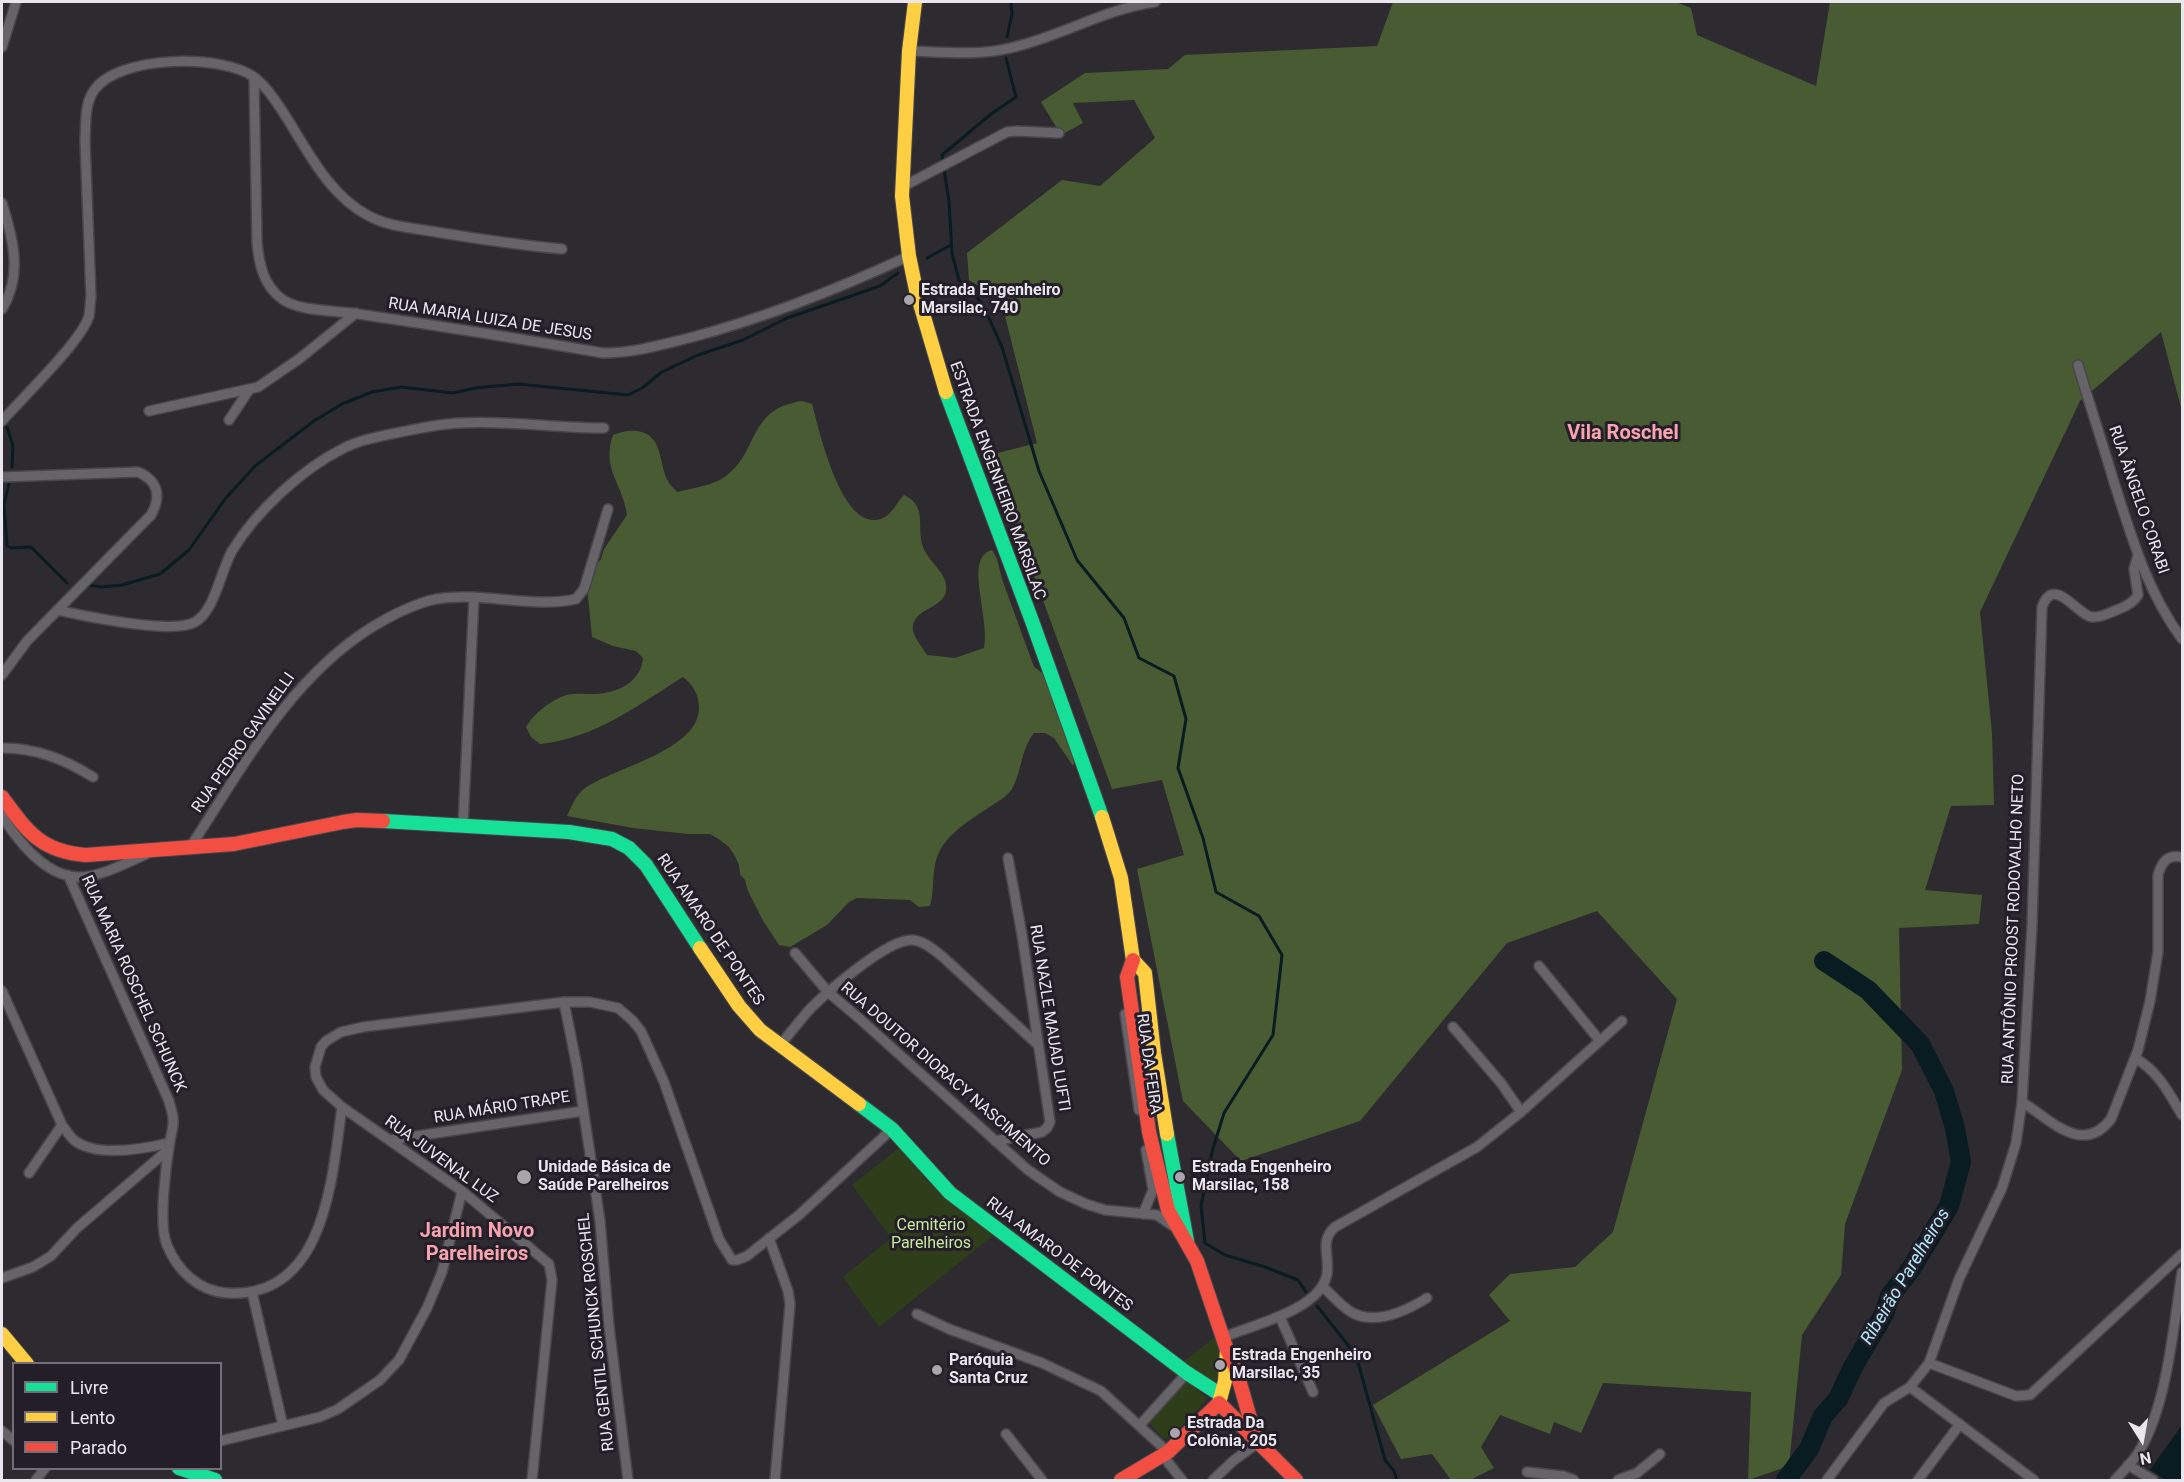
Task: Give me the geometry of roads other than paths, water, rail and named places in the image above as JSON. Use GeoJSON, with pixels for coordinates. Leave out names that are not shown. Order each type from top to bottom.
{"type":"FeatureCollection","features":[{"type":"Feature","properties":{"kind":"main road","name":"ESTRADA ENGENHEIRO MARSILAC"},"geometry":{"type":"LineString","coordinates":[[915,2],[909,51],[902,187],[909,256],[916,290],[941,379],[1032,621],[1107,830],[1121,878],[1132,954],[1127,977],[1163,1212],[1187,1241],[1197,1261],[1235,1366],[1255,1436]]}},
{"type":"Feature","properties":{"kind":"main road","name":"RUA AMARO DE PONTES"},"geometry":{"type":"LineString","coordinates":[[2,797],[29,832],[44,845],[59,852],[75,854],[102,855],[249,842],[332,822],[357,820],[599,835],[620,841],[633,850],[663,888],[739,1006],[760,1030],[892,1129],[950,1193],[1220,1399],[1296,1480]]}},
{"type":"Feature","properties":{"kind":"main road","name":"ESTRADA ENGENHEIRO MARSILAC"},"geometry":{"type":"LineString","coordinates":[[1132,954],[1144,974],[1160,1100],[1180,1193],[1187,1241]]}},
{"type":"Feature","properties":{"kind":"main road"},"geometry":{"type":"LineString","coordinates":[[1157,1183],[1169,1181],[1180,1193],[1177,1206],[1163,1212]]}},
{"type":"Feature","properties":{"kind":"main road"},"geometry":{"type":"LineString","coordinates":[[2,1335],[25,1362]]}},
{"type":"Feature","properties":{"kind":"main road","name":"ESTRADA ENGENHEIRO MARSILAC"},"geometry":{"type":"LineString","coordinates":[[1220,1399],[1225,1381],[1226,1343]]}},
{"type":"Feature","properties":{"kind":"main road"},"geometry":{"type":"LineString","coordinates":[[1121,1480],[1165,1454],[1220,1399]]}},
{"type":"Feature","properties":{"kind":"main road"},"geometry":{"type":"LineString","coordinates":[[185,1470],[214,1480]]}},
{"type":"Feature","properties":{"kind":"street"},"geometry":{"type":"LineString","coordinates":[[2,47],[16,2]]}},
{"type":"Feature","properties":{"kind":"street"},"geometry":{"type":"LineString","coordinates":[[909,51],[965,52],[1011,48],[1124,8],[1155,2]]}},
{"type":"Feature","properties":{"kind":"street"},"geometry":{"type":"LineString","coordinates":[[2,421],[65,351],[80,332],[88,316],[91,297],[85,141],[89,99],[96,87],[113,74],[132,66],[174,61],[216,64],[238,69],[254,77],[277,102],[332,186],[348,203],[371,217],[411,228],[505,243],[562,249]]}},
{"type":"Feature","properties":{"kind":"street","name":"RUA MARIA LUIZA DE JESUS"},"geometry":{"type":"LineString","coordinates":[[254,77],[257,242],[260,265],[268,283],[283,299],[301,306],[603,353],[623,352],[650,348],[730,326],[836,289],[909,256]]}},
{"type":"Feature","properties":{"kind":"street"},"geometry":{"type":"LineString","coordinates":[[902,187],[1007,132],[1017,130],[1059,133]]}},
{"type":"Feature","properties":{"kind":"street"},"geometry":{"type":"LineString","coordinates":[[2,202],[16,261],[14,282],[2,309]]}},
{"type":"Feature","properties":{"kind":"street"},"geometry":{"type":"LineString","coordinates":[[149,411],[249,390],[270,380],[356,314]]}},
{"type":"Feature","properties":{"kind":"street","name":"RUA ÂNGELO CORABI"},"geometry":{"type":"LineString","coordinates":[[2078,365],[2138,555],[2152,591],[2182,639]]}},
{"type":"Feature","properties":{"kind":"street"},"geometry":{"type":"LineString","coordinates":[[229,420],[249,390]]}},
{"type":"Feature","properties":{"kind":"street"},"geometry":{"type":"LineString","coordinates":[[57,610],[109,620],[169,627],[196,622],[215,595],[226,562],[239,540],[255,520],[305,472],[334,453],[364,440],[461,423],[604,428]]}},
{"type":"Feature","properties":{"kind":"street"},"geometry":{"type":"LineString","coordinates":[[2,477],[138,472],[147,476],[157,493],[157,505],[151,515],[57,610],[13,658],[2,675]]}},
{"type":"Feature","properties":{"kind":"street","name":"RUA PEDRO GAVINELLI"},"geometry":{"type":"LineString","coordinates":[[189,849],[274,722],[310,676],[331,656],[380,622],[420,603],[438,599],[474,597],[550,602],[576,598],[584,589],[608,509]]}},
{"type":"Feature","properties":{"kind":"street","name":"RUA ANTÔNIO PROOST RODOVALHO NETO"},"geometry":{"type":"LineString","coordinates":[[1910,1388],[1929,1363],[1959,1279],[2002,1188],[2016,1143],[2022,1102],[2032,925],[2037,703],[2042,607],[2050,595],[2056,595],[2064,597],[2084,615],[2092,617],[2122,608],[2133,602],[2138,595],[2134,569],[2138,555]]}},
{"type":"Feature","properties":{"kind":"street"},"geometry":{"type":"LineString","coordinates":[[464,825],[474,597]]}},
{"type":"Feature","properties":{"kind":"street"},"geometry":{"type":"LineString","coordinates":[[2,748],[25,749],[53,756],[93,777]]}},
{"type":"Feature","properties":{"kind":"street"},"geometry":{"type":"LineString","coordinates":[[2,816],[13,834],[34,856],[51,868],[69,875],[79,877],[91,875],[156,851]]}},
{"type":"Feature","properties":{"kind":"street"},"geometry":{"type":"LineString","coordinates":[[2022,1102],[2065,1132],[2079,1135],[2090,1134],[2111,1119],[2142,1039],[2155,978],[2158,952],[2158,875],[2161,864],[2166,860],[2173,856],[2182,857]]}},
{"type":"Feature","properties":{"kind":"street","name":"RUA NAZLE MAUAD LUFTI"},"geometry":{"type":"LineString","coordinates":[[995,1141],[1032,1136],[1047,1128],[1050,1122],[1008,858]]}},
{"type":"Feature","properties":{"kind":"street","name":"RUA MARIA ROSCHEL SCHUNCK"},"geometry":{"type":"LineString","coordinates":[[69,875],[169,1101],[173,1119],[163,1219],[165,1242],[183,1272],[199,1285],[219,1293],[252,1292],[278,1281],[298,1264],[310,1249],[319,1229],[332,1183],[342,1107]]}},
{"type":"Feature","properties":{"kind":"street"},"geometry":{"type":"LineString","coordinates":[[781,1044],[799,1021],[828,992],[885,949],[910,940],[919,941],[943,957],[1038,1044]]}},
{"type":"Feature","properties":{"kind":"street","name":"RUA DOUTOR DIORACY NASCIMENTO"},"geometry":{"type":"LineString","coordinates":[[795,953],[828,992],[1028,1170],[1060,1192],[1105,1210],[1143,1214],[1163,1212]]}},
{"type":"Feature","properties":{"kind":"street"},"geometry":{"type":"LineString","coordinates":[[1539,966],[1600,1041]]}},
{"type":"Feature","properties":{"kind":"street"},"geometry":{"type":"LineString","coordinates":[[2,991],[62,1125],[73,1139],[94,1149],[169,1146]]}},
{"type":"Feature","properties":{"kind":"street"},"geometry":{"type":"LineString","coordinates":[[564,1002],[590,1002],[618,1008],[632,1020],[640,1031],[668,1090],[719,1239],[732,1260],[747,1256],[799,1215],[892,1129]]}},
{"type":"Feature","properties":{"kind":"street","name":"RUA JUVENAL LUZ"},"geometry":{"type":"LineString","coordinates":[[532,1480],[552,1271],[549,1264],[462,1191],[342,1107],[323,1090],[316,1077],[316,1060],[326,1041],[341,1032],[400,1021],[564,1002]]}},
{"type":"Feature","properties":{"kind":"street","name":"RUA GENTIL SCHUNCK ROSCHEL"},"geometry":{"type":"LineString","coordinates":[[564,1002],[600,1221],[609,1326],[628,1480]]}},
{"type":"Feature","properties":{"kind":"street"},"geometry":{"type":"LineString","coordinates":[[1226,1343],[1280,1317],[1310,1299],[1322,1286],[1328,1274],[1325,1242],[1335,1227],[1347,1218],[1461,1157],[1521,1112],[1622,1021]]}},
{"type":"Feature","properties":{"kind":"street"},"geometry":{"type":"LineString","coordinates":[[1453,1027],[1501,1083],[1521,1112]]}},
{"type":"Feature","properties":{"kind":"street"},"geometry":{"type":"LineString","coordinates":[[2135,1058],[2146,1064],[2161,1080],[2182,1115]]}},
{"type":"Feature","properties":{"kind":"street","name":"RUA MÁRIO TRAPE"},"geometry":{"type":"LineString","coordinates":[[390,1140],[583,1111]]}},
{"type":"Feature","properties":{"kind":"street"},"geometry":{"type":"LineString","coordinates":[[29,1173],[62,1125]]}},
{"type":"Feature","properties":{"kind":"street"},"geometry":{"type":"LineString","coordinates":[[2,1278],[33,1267],[51,1256],[77,1228],[169,1146]]}},
{"type":"Feature","properties":{"kind":"street"},"geometry":{"type":"LineString","coordinates":[[1143,1214],[1157,1183]]}},
{"type":"Feature","properties":{"kind":"street"},"geometry":{"type":"LineString","coordinates":[[222,1441],[320,1418],[338,1409],[380,1380],[399,1360],[427,1308],[442,1272],[462,1191]]}},
{"type":"Feature","properties":{"kind":"street"},"geometry":{"type":"LineString","coordinates":[[769,1238],[788,1291],[790,1304],[775,1480]]}},
{"type":"Feature","properties":{"kind":"street"},"geometry":{"type":"LineString","coordinates":[[1929,1363],[2016,1396],[2030,1395],[2182,1254]]}},
{"type":"Feature","properties":{"kind":"street"},"geometry":{"type":"LineString","coordinates":[[2115,1480],[2141,1449],[2152,1425],[2164,1380],[2182,1272]]}},
{"type":"Feature","properties":{"kind":"street"},"geometry":{"type":"LineString","coordinates":[[1322,1286],[1350,1311],[1367,1318],[1390,1315],[1427,1298]]}},
{"type":"Feature","properties":{"kind":"street"},"geometry":{"type":"LineString","coordinates":[[252,1292],[283,1426]]}},
{"type":"Feature","properties":{"kind":"street"},"geometry":{"type":"LineString","coordinates":[[917,1314],[949,1329],[1042,1363],[1101,1391],[1140,1425],[1165,1454],[1182,1480]]}},
{"type":"Feature","properties":{"kind":"street"},"geometry":{"type":"LineString","coordinates":[[1280,1317],[1313,1392]]}},
{"type":"Feature","properties":{"kind":"street"},"geometry":{"type":"LineString","coordinates":[[1140,1425],[1187,1373]]}},
{"type":"Feature","properties":{"kind":"street"},"geometry":{"type":"LineString","coordinates":[[1827,1480],[1884,1403],[1910,1388],[2034,1480]]}},
{"type":"Feature","properties":{"kind":"street"},"geometry":{"type":"LineString","coordinates":[[1918,1480],[1960,1424]]}},
{"type":"Feature","properties":{"kind":"street"},"geometry":{"type":"LineString","coordinates":[[1006,1434],[1042,1480]]}},
{"type":"Feature","properties":{"kind":"street"},"geometry":{"type":"LineString","coordinates":[[1213,1480],[1255,1436]]}},
{"type":"Feature","properties":{"kind":"street"},"geometry":{"type":"LineString","coordinates":[[1618,1480],[1637,1473],[1660,1455]]}},
{"type":"Feature","properties":{"kind":"street"},"geometry":{"type":"LineString","coordinates":[[2128,1465],[2153,1480]]}},
{"type":"Feature","properties":{"kind":"street"},"geometry":{"type":"LineString","coordinates":[[1527,1472],[1563,1476],[1574,1480]]}},
{"type":"Feature","properties":{"kind":"water"},"geometry":{"type":"Polygon","coordinates":[[[2182,1425],[2182,1480],[2166,1480],[2150,1470],[2182,1425]]]}},
{"type":"Feature","properties":{"kind":"waterway"},"geometry":{"type":"LineString","coordinates":[[1007,37],[1012,14],[1011,2]]}},
{"type":"Feature","properties":{"kind":"waterway"},"geometry":{"type":"LineString","coordinates":[[1006,58],[1016,97],[991,114],[942,155],[949,202],[952,253],[959,280],[982,303],[1002,347],[1039,471],[1077,560],[1124,618],[1139,658],[1174,676],[1186,719],[1178,768],[1203,838],[1216,892],[1259,916],[1282,955],[1273,1035],[1224,1113],[1212,1152],[1201,1206],[1205,1243],[1225,1255],[1298,1280],[1306,1292]]}},
{"type":"Feature","properties":{"kind":"waterway"},"geometry":{"type":"LineString","coordinates":[[927,258],[951,245]]}},
{"type":"Feature","properties":{"kind":"waterway"},"geometry":{"type":"LineString","coordinates":[[88,585],[102,587],[122,585],[160,574],[189,550],[225,499],[255,466],[314,421],[342,404],[372,392],[401,387],[453,393],[475,388],[518,384],[628,395],[642,388],[662,372],[698,355],[743,340],[787,318],[880,286],[898,273]]}},
{"type":"Feature","properties":{"kind":"waterway"},"geometry":{"type":"LineString","coordinates":[[7,427],[13,446],[12,467]]}},
{"type":"Feature","properties":{"kind":"waterway"},"geometry":{"type":"LineString","coordinates":[[9,484],[4,504],[7,546],[11,548],[31,547],[67,583]]}},
{"type":"Feature","properties":{"kind":"waterway","name":"Ribeirão Parelheiros"},"geometry":{"type":"LineString","coordinates":[[1786,1480],[1809,1449],[1823,1416],[1838,1399],[1853,1367],[1884,1314],[1890,1296],[1911,1269],[1949,1206],[1961,1162],[1955,1128],[1944,1091],[1920,1044],[1868,990],[1824,961]]}},
{"type":"Feature","properties":{"kind":"waterway"},"geometry":{"type":"LineString","coordinates":[[1317,1306],[1356,1355],[1385,1460],[1394,1471],[1397,1480]]}},
{"type":"Feature","properties":{"kind":"place","name":"Estrada Engenheiro Marsilac, 740"},"geometry":{"type":"Point","coordinates":[909,300]}},
{"type":"Feature","properties":{"kind":"place","name":"Unidade Básica de Saúde Parelheiros"},"geometry":{"type":"Point","coordinates":[524,1177]}},
{"type":"Feature","properties":{"kind":"place","name":"Estrada Engenheiro Marsilac, 158"},"geometry":{"type":"Point","coordinates":[1180,1177]}},
{"type":"Feature","properties":{"kind":"place","name":"Estrada Engenheiro Marsilac, 35"},"geometry":{"type":"Point","coordinates":[1220,1365]}},
{"type":"Feature","properties":{"kind":"place","name":"Paróquia Santa Cruz"},"geometry":{"type":"Point","coordinates":[937,1370]}},
{"type":"Feature","properties":{"kind":"place","name":"Estrada Da Colônia, 205"},"geometry":{"type":"Point","coordinates":[1175,1433]}},
{"type":"Feature","properties":{"kind":"district","name":"Vila Roschel"},"geometry":{"type":"Point","coordinates":[1623,434]}},
{"type":"Feature","properties":{"kind":"district","name":"Jardim Novo Parelheiros"},"geometry":{"type":"Point","coordinates":[477,1244]}},
{"type":"Feature","properties":{"kind":"park label","name":"Cemitério Parelheiros"},"geometry":{"type":"Point","coordinates":[931,1235]}}]}
